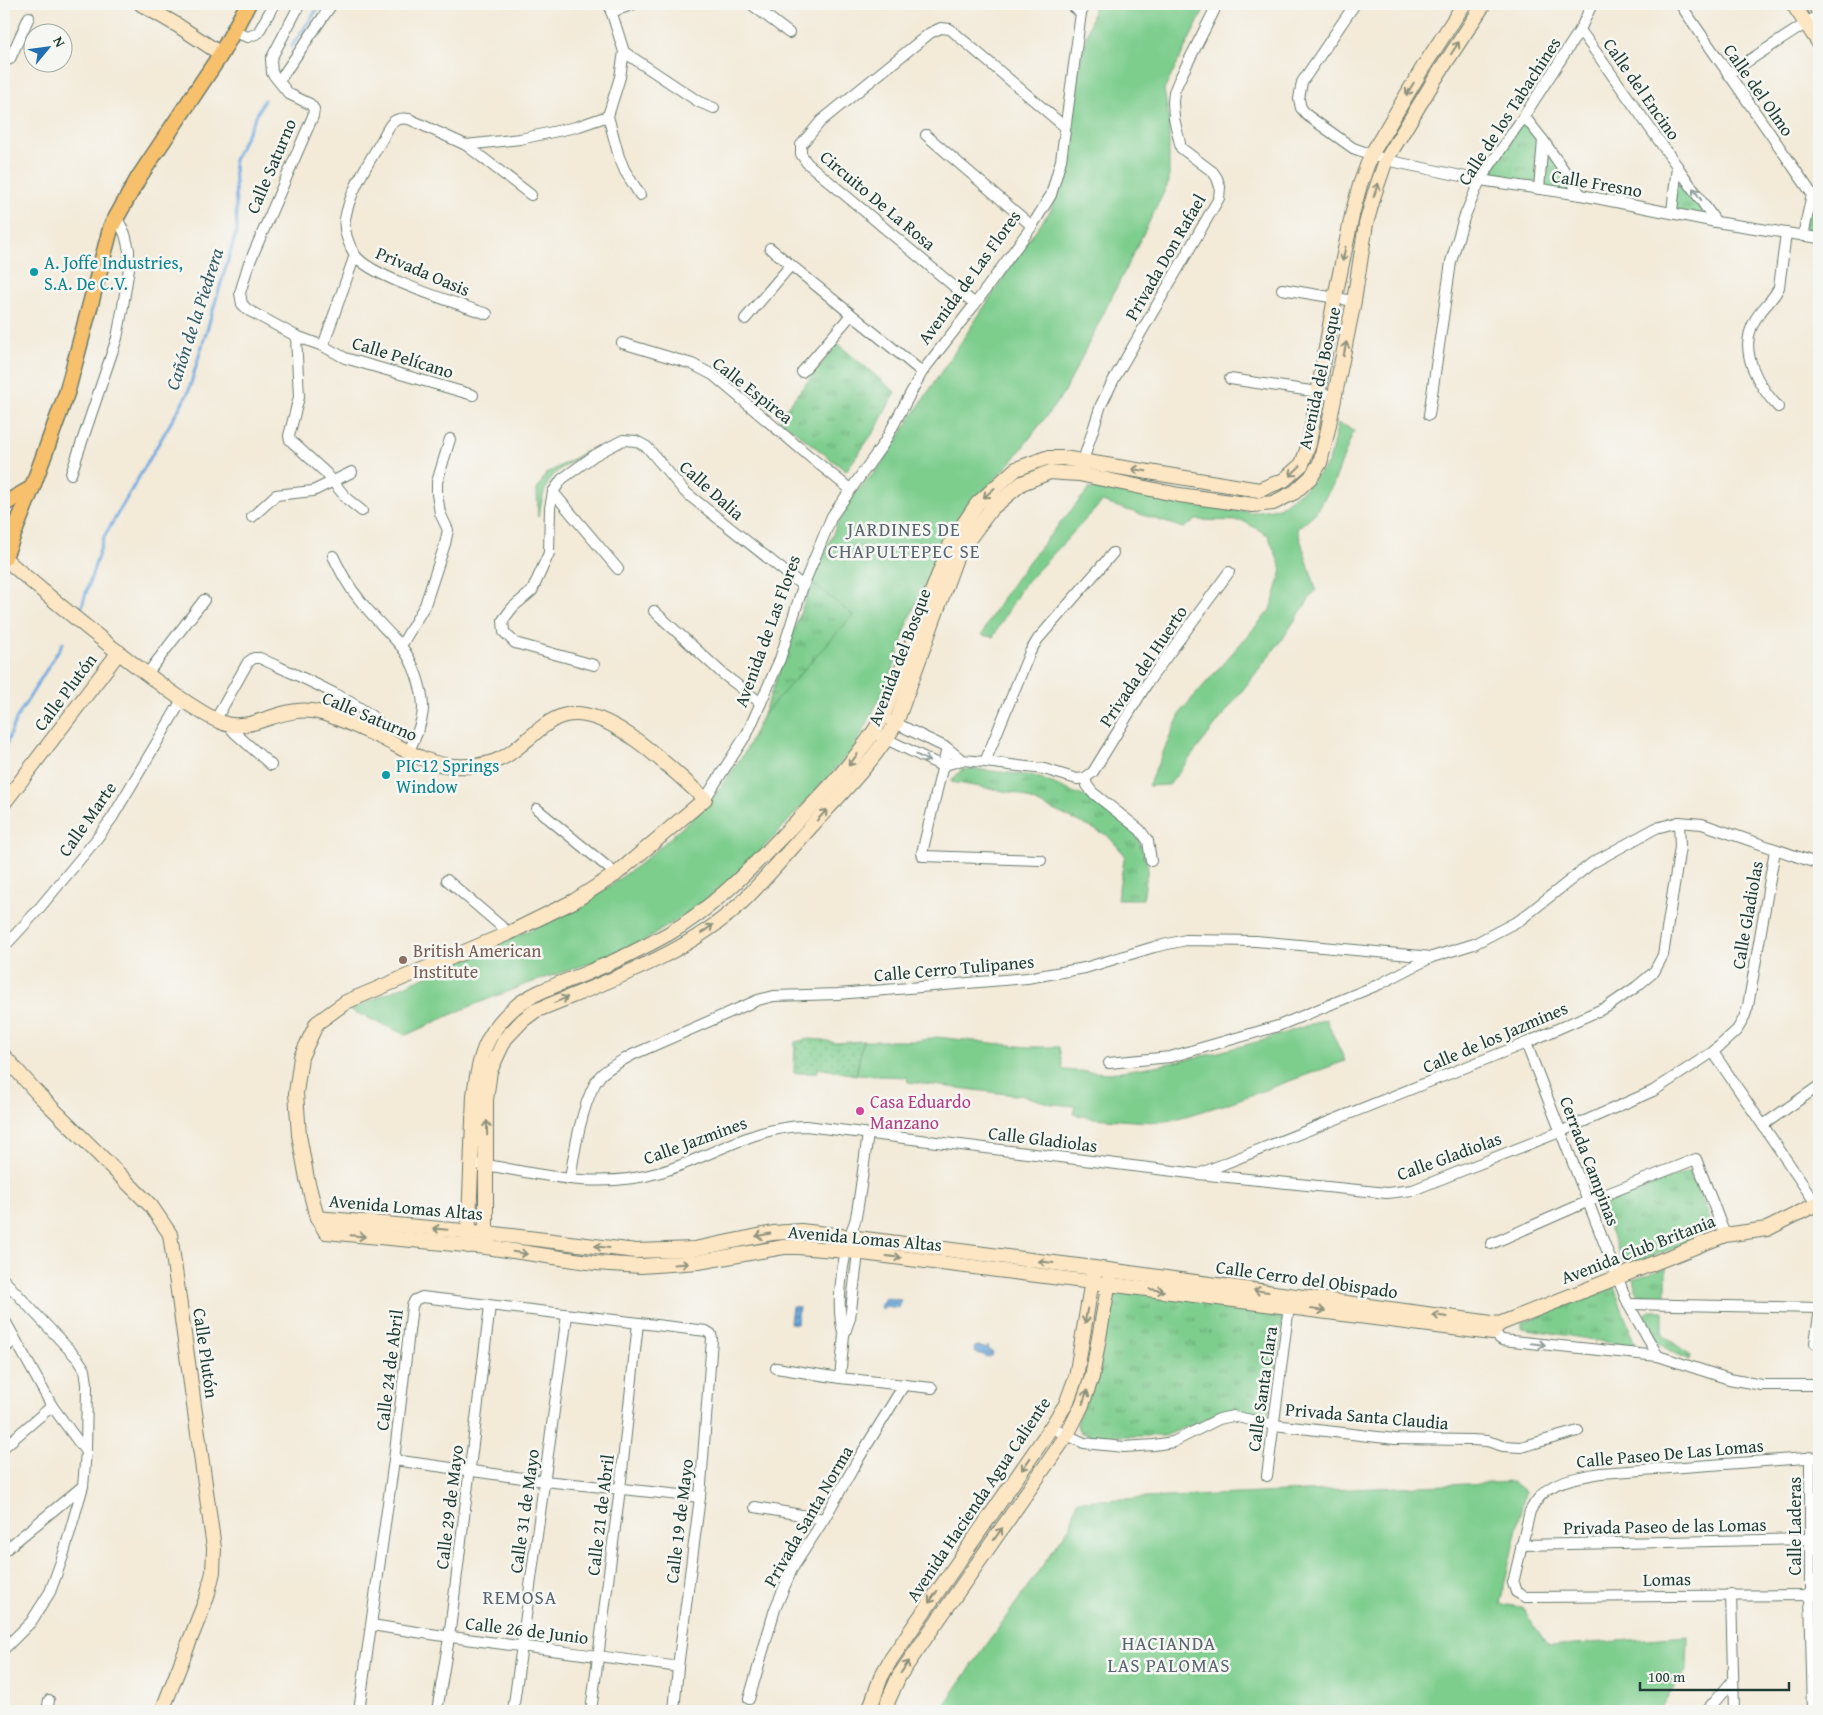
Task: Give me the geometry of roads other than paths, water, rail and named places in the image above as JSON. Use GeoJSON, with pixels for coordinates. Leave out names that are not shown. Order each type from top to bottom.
{"type":"FeatureCollection","features":[{"type":"Feature","properties":{"kind":"main road"},"geometry":{"type":"LineString","coordinates":[[141,4],[177,25],[220,54]]}},
{"type":"Feature","properties":{"kind":"main road"},"geometry":{"type":"LineString","coordinates":[[222,722],[182,700],[147,674],[4,558],[67,392],[108,238],[116,216],[138,176],[220,54],[248,4]]}},
{"type":"Feature","properties":{"kind":"main road","name":"Avenida del Bosque"},"geometry":{"type":"LineString","coordinates":[[486,1240],[486,1100],[490,1071],[505,1039],[514,1028],[535,1011],[656,960],[697,936],[746,897],[833,803],[887,739],[889,720],[957,555],[991,510],[1022,484],[1050,472],[1081,468],[1259,490],[1284,480],[1302,464],[1310,444],[1335,297],[1353,211],[1371,155],[1422,69],[1464,4]]}},
{"type":"Feature","properties":{"kind":"main road","name":"Avenida del Bosque"},"geometry":{"type":"LineString","coordinates":[[1081,468],[1179,495],[1253,506],[1274,503],[1295,492],[1311,477],[1320,462],[1336,397],[1366,224],[1386,160],[1484,4]]}},
{"type":"Feature","properties":{"kind":"main road"},"geometry":{"type":"LineString","coordinates":[[1793,4],[1819,43]]}},
{"type":"Feature","properties":{"kind":"main road"},"geometry":{"type":"LineString","coordinates":[[1814,4],[1819,13]]}},
{"type":"Feature","properties":{"kind":"main road"},"geometry":{"type":"LineString","coordinates":[[4,504],[32,488]]}},
{"type":"Feature","properties":{"kind":"main road","name":"Calle Plutón"},"geometry":{"type":"LineString","coordinates":[[4,803],[119,652]]}},
{"type":"Feature","properties":{"kind":"main road","name":"Calle Saturno"},"geometry":{"type":"LineString","coordinates":[[222,722],[249,724],[287,712],[304,709],[321,712],[408,752],[440,764],[464,767],[483,765],[502,758],[551,721],[563,715],[573,713],[594,718],[626,732],[705,799]]}},
{"type":"Feature","properties":{"kind":"main road","name":"Avenida del Bosque"},"geometry":{"type":"LineString","coordinates":[[468,1239],[474,1095],[477,1074],[488,1037],[500,1022],[515,1007],[534,996],[602,967],[668,934],[689,921],[744,876],[838,779],[873,733],[889,720]]}},
{"type":"Feature","properties":{"kind":"main road","name":"Avenida de Las Flores"},"geometry":{"type":"LineString","coordinates":[[317,1218],[306,1179],[299,1136],[296,1093],[301,1056],[317,1023],[346,1002],[509,933],[574,902],[616,874],[705,799]]}},
{"type":"Feature","properties":{"kind":"main road","name":"Calle Plutón"},"geometry":{"type":"LineString","coordinates":[[4,1056],[39,1094],[151,1206],[170,1234],[214,1548],[213,1572],[207,1597],[162,1711]]}},
{"type":"Feature","properties":{"kind":"main road","name":"Avenida Club Britania"},"geometry":{"type":"LineString","coordinates":[[1493,1326],[1725,1235],[1767,1229],[1818,1205]]}},
{"type":"Feature","properties":{"kind":"main road","name":"Avenida Lomas Altas"},"geometry":{"type":"LineString","coordinates":[[317,1218],[326,1232],[332,1234],[468,1239],[636,1250],[694,1249],[801,1231],[1094,1268],[1109,1277]]}},
{"type":"Feature","properties":{"kind":"main road","name":"Avenida Lomas Altas"},"geometry":{"type":"LineString","coordinates":[[486,1240],[595,1263],[641,1266],[699,1262],[784,1247],[798,1247],[1092,1282],[1109,1277]]}},
{"type":"Feature","properties":{"kind":"main road","name":"Avenida Hacienda Agua Caliente"},"geometry":{"type":"LineString","coordinates":[[869,1711],[881,1677],[891,1659],[1052,1428],[1066,1404],[1076,1377],[1094,1268]]}},
{"type":"Feature","properties":{"kind":"main road","name":"Avenida Hacienda Agua Caliente"},"geometry":{"type":"LineString","coordinates":[[886,1711],[888,1701],[899,1676],[1067,1435],[1082,1405],[1092,1378],[1109,1277]]}},
{"type":"Feature","properties":{"kind":"main road","name":"Calle Cerro del Obispado"},"geometry":{"type":"LineString","coordinates":[[1109,1277],[1290,1306],[1493,1326]]}},
{"type":"Feature","properties":{"kind":"main road","name":"Calle Cerro del Obispado"},"geometry":{"type":"LineString","coordinates":[[1109,1277],[1493,1326]]}},
{"type":"Feature","properties":{"kind":"street"},"geometry":{"type":"LineString","coordinates":[[233,32],[248,37],[258,33],[274,4]]}},
{"type":"Feature","properties":{"kind":"street","name":"Calle Saturno"},"geometry":{"type":"LineString","coordinates":[[242,304],[240,293],[248,266],[313,116],[314,108],[310,104],[289,94],[272,72],[271,59],[300,4]]}},
{"type":"Feature","properties":{"kind":"street"},"geometry":{"type":"LineString","coordinates":[[279,81],[332,4]]}},
{"type":"Feature","properties":{"kind":"street"},"geometry":{"type":"LineString","coordinates":[[634,4],[610,8],[624,52],[620,77],[608,116],[619,157],[625,171],[640,195]]}},
{"type":"Feature","properties":{"kind":"street"},"geometry":{"type":"LineString","coordinates":[[751,4],[789,33]]}},
{"type":"Feature","properties":{"kind":"street"},"geometry":{"type":"LineString","coordinates":[[1070,4],[1083,9]]}},
{"type":"Feature","properties":{"kind":"street","name":"Calle Fresno"},"geometry":{"type":"LineString","coordinates":[[1355,4],[1302,82],[1298,99],[1308,116],[1353,148],[1386,160],[1480,180],[1672,212],[1716,222],[1819,238]]}},
{"type":"Feature","properties":{"kind":"street","name":"Calle de los Tabachines"},"geometry":{"type":"LineString","coordinates":[[1429,415],[1450,262],[1464,218],[1480,180],[1580,30],[1592,4]]}},
{"type":"Feature","properties":{"kind":"street","name":"Calle del Olmo"},"geometry":{"type":"LineString","coordinates":[[1680,4],[1819,204]]}},
{"type":"Feature","properties":{"kind":"street","name":"Avenida de Las Flores"},"geometry":{"type":"LineString","coordinates":[[705,799],[748,732],[780,659],[803,586],[832,516],[884,443],[922,372],[975,304],[1032,226],[1051,196],[1061,160],[1083,9]]}},
{"type":"Feature","properties":{"kind":"street","name":"Privada Don Rafael"},"geometry":{"type":"LineString","coordinates":[[1081,468],[1101,405],[1114,379],[1220,198],[1220,187],[1213,172],[1181,148],[1174,118],[1173,102],[1174,92],[1179,80],[1214,11]]}},
{"type":"Feature","properties":{"kind":"street"},"geometry":{"type":"LineString","coordinates":[[1728,74],[1806,24],[1819,13]]}},
{"type":"Feature","properties":{"kind":"street"},"geometry":{"type":"LineString","coordinates":[[4,61],[10,59],[29,17]]}},
{"type":"Feature","properties":{"kind":"street","name":"Circuito De La Rosa"},"geometry":{"type":"LineString","coordinates":[[975,304],[807,163],[801,154],[801,145],[822,121],[848,98],[930,33],[941,28],[950,30],[1065,127]]}},
{"type":"Feature","properties":{"kind":"street","name":"Calle del Encino"},"geometry":{"type":"LineString","coordinates":[[1580,30],[1716,222]]}},
{"type":"Feature","properties":{"kind":"street"},"geometry":{"type":"LineString","coordinates":[[624,52],[699,102],[714,108]]}},
{"type":"Feature","properties":{"kind":"street"},"geometry":{"type":"LineString","coordinates":[[466,145],[520,139],[576,127],[608,116]]}},
{"type":"Feature","properties":{"kind":"street"},"geometry":{"type":"LineString","coordinates":[[1524,116],[1543,140],[1581,196]]}},
{"type":"Feature","properties":{"kind":"street"},"geometry":{"type":"LineString","coordinates":[[355,255],[345,231],[344,220],[351,198],[392,123],[401,118],[409,119],[466,145],[531,195]]}},
{"type":"Feature","properties":{"kind":"street"},"geometry":{"type":"LineString","coordinates":[[926,135],[1032,226]]}},
{"type":"Feature","properties":{"kind":"street"},"geometry":{"type":"LineString","coordinates":[[1539,189],[1543,140]]}},
{"type":"Feature","properties":{"kind":"street","name":"Calle del Encino"},"geometry":{"type":"LineString","coordinates":[[1672,212],[1677,166]]}},
{"type":"Feature","properties":{"kind":"street"},"geometry":{"type":"LineString","coordinates":[[1803,236],[1812,194]]}},
{"type":"Feature","properties":{"kind":"street"},"geometry":{"type":"LineString","coordinates":[[71,474],[117,338],[123,306],[129,268],[129,250],[125,234],[116,216]]}},
{"type":"Feature","properties":{"kind":"street"},"geometry":{"type":"LineString","coordinates":[[1778,407],[1764,391],[1753,369],[1748,350],[1749,333],[1754,321],[1776,293],[1778,287],[1786,233]]}},
{"type":"Feature","properties":{"kind":"street"},"geometry":{"type":"LineString","coordinates":[[770,248],[922,372]]}},
{"type":"Feature","properties":{"kind":"street","name":"Privada Oasis"},"geometry":{"type":"LineString","coordinates":[[323,346],[355,255],[372,270],[429,294],[487,314]]}},
{"type":"Feature","properties":{"kind":"street"},"geometry":{"type":"LineString","coordinates":[[745,319],[791,265]]}},
{"type":"Feature","properties":{"kind":"street"},"geometry":{"type":"LineString","coordinates":[[1282,289],[1354,300]]}},
{"type":"Feature","properties":{"kind":"street","name":"Calle Pelícano"},"geometry":{"type":"LineString","coordinates":[[242,304],[248,310],[296,336],[323,346],[345,358],[473,395]]}},
{"type":"Feature","properties":{"kind":"street"},"geometry":{"type":"LineString","coordinates":[[802,372],[851,315]]}},
{"type":"Feature","properties":{"kind":"street"},"geometry":{"type":"LineString","coordinates":[[296,336],[299,397],[289,436],[290,440],[302,449],[334,482],[347,499],[362,511]]}},
{"type":"Feature","properties":{"kind":"street","name":"Calle Espirea"},"geometry":{"type":"LineString","coordinates":[[622,343],[692,364],[713,374],[850,489]]}},
{"type":"Feature","properties":{"kind":"street"},"geometry":{"type":"LineString","coordinates":[[1230,378],[1318,392],[1336,397]]}},
{"type":"Feature","properties":{"kind":"street"},"geometry":{"type":"LineString","coordinates":[[401,646],[425,605],[445,544],[448,530],[440,513],[437,488],[442,463],[450,439]]}},
{"type":"Feature","properties":{"kind":"street","name":"Calle Dalia"},"geometry":{"type":"LineString","coordinates":[[553,492],[562,479],[595,455],[623,440],[636,441],[647,447],[685,492],[803,586]]}},
{"type":"Feature","properties":{"kind":"street"},"geometry":{"type":"LineString","coordinates":[[252,517],[276,495],[313,491],[352,472]]}},
{"type":"Feature","properties":{"kind":"street"},"geometry":{"type":"LineString","coordinates":[[553,492],[618,569]]}},
{"type":"Feature","properties":{"kind":"street"},"geometry":{"type":"LineString","coordinates":[[553,492],[550,508],[549,553],[532,591],[513,607],[503,620],[504,632],[515,643],[594,665]]}},
{"type":"Feature","properties":{"kind":"street"},"geometry":{"type":"LineString","coordinates":[[985,762],[1030,652],[1038,639],[1113,553]]}},
{"type":"Feature","properties":{"kind":"street"},"geometry":{"type":"LineString","coordinates":[[333,556],[343,577],[359,599],[401,646],[411,663],[420,689],[423,709],[418,732],[408,752]]}},
{"type":"Feature","properties":{"kind":"street","name":"Privada del Huerto"},"geometry":{"type":"LineString","coordinates":[[1085,778],[1093,772],[1148,682],[1229,572]]}},
{"type":"Feature","properties":{"kind":"street"},"geometry":{"type":"LineString","coordinates":[[147,674],[204,600]]}},
{"type":"Feature","properties":{"kind":"street"},"geometry":{"type":"LineString","coordinates":[[654,611],[723,674],[761,703]]}},
{"type":"Feature","properties":{"kind":"street"},"geometry":{"type":"LineString","coordinates":[[271,765],[222,722],[248,662],[254,658],[260,658],[354,704],[371,715],[382,728],[385,740]]}},
{"type":"Feature","properties":{"kind":"street","name":"Calle Marte"},"geometry":{"type":"LineString","coordinates":[[4,947],[37,912],[96,841],[112,818],[182,700]]}},
{"type":"Feature","properties":{"kind":"street"},"geometry":{"type":"LineString","coordinates":[[889,720],[947,748],[962,760]]}},
{"type":"Feature","properties":{"kind":"street"},"geometry":{"type":"LineString","coordinates":[[873,733],[942,766],[962,760],[1044,770],[1077,779],[1085,778],[1086,785],[1092,792],[1140,830],[1148,841],[1151,861]]}},
{"type":"Feature","properties":{"kind":"street"},"geometry":{"type":"LineString","coordinates":[[947,748],[923,856],[1041,860]]}},
{"type":"Feature","properties":{"kind":"street"},"geometry":{"type":"LineString","coordinates":[[537,809],[616,874]]}},
{"type":"Feature","properties":{"kind":"street"},"geometry":{"type":"LineString","coordinates":[[1108,1063],[1170,1057],[1278,1026],[1380,984],[1432,957],[1474,944],[1520,920],[1592,863],[1656,828],[1679,822],[1702,824],[1819,864]]}},
{"type":"Feature","properties":{"kind":"street","name":"Calle de los Jazmines"},"geometry":{"type":"LineString","coordinates":[[1198,1174],[1526,1043],[1607,1007],[1636,987],[1654,972],[1663,955],[1680,847],[1679,822]]}},
{"type":"Feature","properties":{"kind":"street","name":"Calle Gladiolas"},"geometry":{"type":"LineString","coordinates":[[868,1134],[1198,1174],[1387,1194],[1413,1190],[1562,1131],[1653,1091],[1713,1052],[1737,1030],[1748,1006],[1775,850]]}},
{"type":"Feature","properties":{"kind":"street"},"geometry":{"type":"LineString","coordinates":[[446,880],[509,933]]}},
{"type":"Feature","properties":{"kind":"street","name":"Calle Cerro Tulipanes"},"geometry":{"type":"LineString","coordinates":[[570,1179],[574,1149],[583,1118],[600,1076],[632,1055],[758,1000],[774,996],[848,993],[1027,978],[1085,968],[1154,947],[1186,940],[1256,941],[1432,957]]}},
{"type":"Feature","properties":{"kind":"street","name":"Cerrada Campinas"},"geometry":{"type":"LineString","coordinates":[[1526,1043],[1628,1304],[1658,1356]]}},
{"type":"Feature","properties":{"kind":"street"},"geometry":{"type":"LineString","coordinates":[[1713,1052],[1818,1205]]}},
{"type":"Feature","properties":{"kind":"street"},"geometry":{"type":"LineString","coordinates":[[1763,1125],[1819,1086]]}},
{"type":"Feature","properties":{"kind":"street","name":"Calle Jazmines"},"geometry":{"type":"LineString","coordinates":[[472,1164],[590,1182],[617,1181],[662,1172],[746,1139],[792,1126],[868,1134]]}},
{"type":"Feature","properties":{"kind":"street"},"geometry":{"type":"LineString","coordinates":[[840,1378],[844,1335],[840,1317],[840,1299],[852,1252],[868,1134]]}},
{"type":"Feature","properties":{"kind":"street"},"geometry":{"type":"LineString","coordinates":[[1491,1244],[1696,1159],[1725,1235]]}},
{"type":"Feature","properties":{"kind":"street"},"geometry":{"type":"LineString","coordinates":[[844,1335],[848,1326],[852,1301],[852,1252]]}},
{"type":"Feature","properties":{"kind":"street"},"geometry":{"type":"LineString","coordinates":[[4,1280],[78,1359],[85,1370],[87,1384],[86,1452],[83,1486],[63,1556],[50,1592],[30,1622],[4,1648]]}},
{"type":"Feature","properties":{"kind":"street","name":"Calle 24 de Abril"},"geometry":{"type":"LineString","coordinates":[[359,1711],[394,1460],[412,1306],[415,1300],[422,1297],[706,1331],[711,1334]]}},
{"type":"Feature","properties":{"kind":"street"},"geometry":{"type":"LineString","coordinates":[[840,1299],[852,1301]]}},
{"type":"Feature","properties":{"kind":"street"},"geometry":{"type":"LineString","coordinates":[[1628,1304],[1819,1308]]}},
{"type":"Feature","properties":{"kind":"street","name":"Calle 29 de Mayo"},"geometry":{"type":"LineString","coordinates":[[437,1711],[449,1638],[490,1306]]}},
{"type":"Feature","properties":{"kind":"street","name":"Calle Santa Clara"},"geometry":{"type":"LineString","coordinates":[[1267,1476],[1290,1306]]}},
{"type":"Feature","properties":{"kind":"street","name":"Calle 31 de Mayo"},"geometry":{"type":"LineString","coordinates":[[514,1711],[567,1315]]}},
{"type":"Feature","properties":{"kind":"street"},"geometry":{"type":"LineString","coordinates":[[1815,1343],[1819,1316]]}},
{"type":"Feature","properties":{"kind":"street"},"geometry":{"type":"LineString","coordinates":[[4,1319],[52,1406],[86,1452]]}},
{"type":"Feature","properties":{"kind":"street","name":"Calle 21 de Abril"},"geometry":{"type":"LineString","coordinates":[[591,1711],[620,1489],[638,1323]]}},
{"type":"Feature","properties":{"kind":"street","name":"Calle Cerro del Obispado"},"geometry":{"type":"LineString","coordinates":[[1493,1326],[1502,1340],[1658,1356]]}},
{"type":"Feature","properties":{"kind":"street","name":"Calle 19 de Mayo"},"geometry":{"type":"LineString","coordinates":[[674,1711],[700,1497],[711,1334]]}},
{"type":"Feature","properties":{"kind":"street"},"geometry":{"type":"LineString","coordinates":[[4,1349],[15,1340]]}},
{"type":"Feature","properties":{"kind":"street"},"geometry":{"type":"LineString","coordinates":[[1658,1356],[1729,1379],[1754,1383],[1819,1385]]}},
{"type":"Feature","properties":{"kind":"street"},"geometry":{"type":"LineString","coordinates":[[776,1368],[840,1378],[932,1388]]}},
{"type":"Feature","properties":{"kind":"street","name":"Privada Santa Norma"},"geometry":{"type":"LineString","coordinates":[[749,1699],[775,1609],[792,1569],[904,1385]]}},
{"type":"Feature","properties":{"kind":"street"},"geometry":{"type":"LineString","coordinates":[[4,1447],[52,1406]]}},
{"type":"Feature","properties":{"kind":"street","name":"Privada Santa Claudia"},"geometry":{"type":"LineString","coordinates":[[1052,1428],[1084,1442],[1124,1447],[1173,1442],[1219,1419],[1233,1416],[1274,1424],[1395,1439],[1487,1441],[1502,1446],[1521,1447],[1578,1430]]}},
{"type":"Feature","properties":{"kind":"street","name":"Calle Laderas"},"geometry":{"type":"LineString","coordinates":[[1813,1711],[1815,1595],[1810,1539],[1815,1457]]}},
{"type":"Feature","properties":{"kind":"street","name":"Calle Paseo De Las Lomas"},"geometry":{"type":"LineString","coordinates":[[1516,1592],[1513,1583],[1530,1511],[1535,1501],[1556,1484],[1570,1479],[1601,1473],[1815,1457]]}},
{"type":"Feature","properties":{"kind":"street"},"geometry":{"type":"LineString","coordinates":[[394,1460],[544,1481],[700,1497]]}},
{"type":"Feature","properties":{"kind":"street"},"geometry":{"type":"LineString","coordinates":[[4,1551],[83,1486]]}},
{"type":"Feature","properties":{"kind":"street"},"geometry":{"type":"LineString","coordinates":[[755,1507],[824,1519]]}},
{"type":"Feature","properties":{"kind":"street","name":"Privada Paseo de las Lomas"},"geometry":{"type":"LineString","coordinates":[[1521,1544],[1810,1539]]}},
{"type":"Feature","properties":{"kind":"street","name":"Lomas"},"geometry":{"type":"LineString","coordinates":[[1516,1592],[1525,1597],[1731,1594],[1815,1595]]}},
{"type":"Feature","properties":{"kind":"street"},"geometry":{"type":"LineString","coordinates":[[1731,1594],[1734,1711]]}},
{"type":"Feature","properties":{"kind":"street","name":"Calle 26 de Junio"},"geometry":{"type":"LineString","coordinates":[[372,1625],[449,1638],[599,1655],[678,1667]]}},
{"type":"Feature","properties":{"kind":"street"},"geometry":{"type":"LineString","coordinates":[[1706,1711],[1732,1680]]}},
{"type":"Feature","properties":{"kind":"street"},"geometry":{"type":"LineString","coordinates":[[47,1711],[48,1700]]}},
{"type":"Feature","properties":{"kind":"water"},"geometry":{"type":"Polygon","coordinates":[[[885,1298],[901,1300],[901,1302],[898,1308],[886,1306],[882,1309],[880,1306],[885,1298]]]}},
{"type":"Feature","properties":{"kind":"water"},"geometry":{"type":"Polygon","coordinates":[[[792,1306],[799,1307],[797,1324],[790,1323],[792,1306]]]}},
{"type":"Feature","properties":{"kind":"water"},"geometry":{"type":"Polygon","coordinates":[[[977,1346],[987,1349],[988,1346],[988,1349],[993,1353],[992,1356],[988,1357],[975,1352],[974,1348],[977,1346]]]}},
{"type":"Feature","properties":{"kind":"waterway","name":"Cañón de la Piedrera"},"geometry":{"type":"LineString","coordinates":[[291,47],[321,4]]}},
{"type":"Feature","properties":{"kind":"waterway","name":"Cañón de la Piedrera"},"geometry":{"type":"LineString","coordinates":[[79,615],[104,537],[188,393],[237,230],[234,160],[264,100]]}},
{"type":"Feature","properties":{"kind":"waterway","name":"Cañón de la Piedrera"},"geometry":{"type":"LineString","coordinates":[[4,751],[16,719],[63,643]]}},
{"type":"Feature","properties":{"kind":"place","name":"A. Joffe Industries, S.A. De C.V."},"geometry":{"type":"Point","coordinates":[34,272]}},
{"type":"Feature","properties":{"kind":"place","name":"PIC12 Springs Window"},"geometry":{"type":"Point","coordinates":[386,775]}},
{"type":"Feature","properties":{"kind":"place","name":"British American Institute"},"geometry":{"type":"Point","coordinates":[403,960]}},
{"type":"Feature","properties":{"kind":"place","name":"Casa Eduardo Manzano"},"geometry":{"type":"Point","coordinates":[860,1111]}},
{"type":"Feature","properties":{"kind":"district","name":"JARDINES DE CHAPULTEPEC SE"},"geometry":{"type":"Point","coordinates":[904,540]}},
{"type":"Feature","properties":{"kind":"district","name":"REMOSA"},"geometry":{"type":"Point","coordinates":[520,1597]}},
{"type":"Feature","properties":{"kind":"district","name":"HACIANDA LAS PALOMAS"},"geometry":{"type":"Point","coordinates":[1169,1654]}}]}
